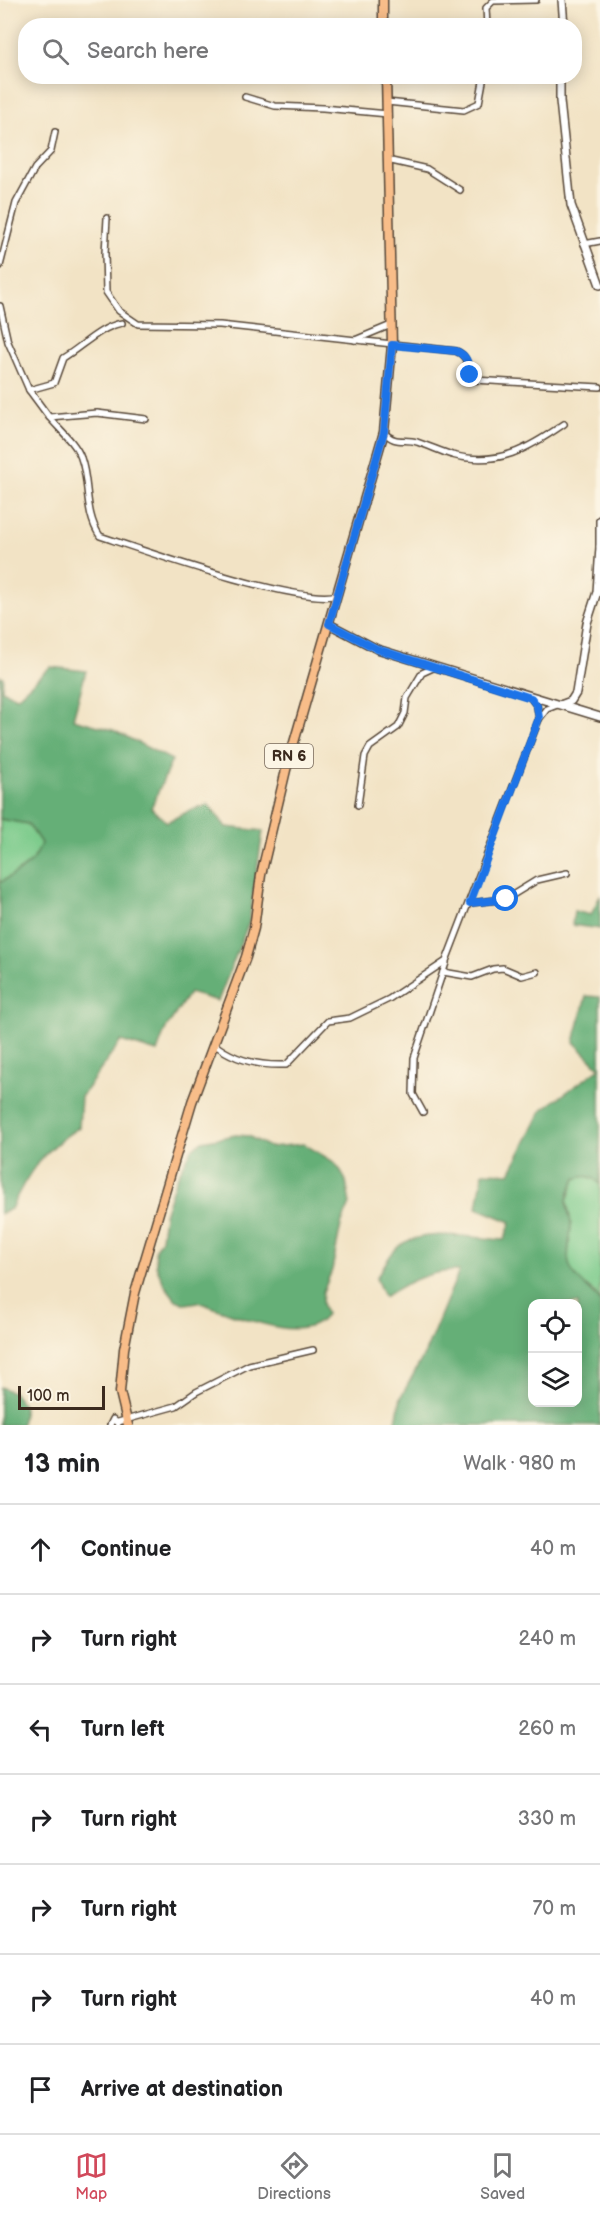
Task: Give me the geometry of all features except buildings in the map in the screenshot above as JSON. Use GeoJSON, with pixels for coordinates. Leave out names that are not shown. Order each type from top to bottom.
{"type":"FeatureCollection","features":[{"type":"Feature","properties":{"kind":"main road"},"geometry":{"type":"LineString","coordinates":[[383,0],[384,18]]}},
{"type":"Feature","properties":{"kind":"main road","name":"RN 6"},"geometry":{"type":"LineString","coordinates":[[122,1422],[120,1392],[124,1349],[135,1293],[192,1102],[246,957],[254,928],[261,875],[286,770],[384,432],[392,345],[386,84]]}},
{"type":"Feature","properties":{"kind":"street"},"geometry":{"type":"LineString","coordinates":[[487,18],[486,8],[493,1],[536,0]]}},
{"type":"Feature","properties":{"kind":"street"},"geometry":{"type":"LineString","coordinates":[[562,0],[563,18]]}},
{"type":"Feature","properties":{"kind":"street"},"geometry":{"type":"LineString","coordinates":[[387,102],[464,110],[479,104],[483,84]]}},
{"type":"Feature","properties":{"kind":"street"},"geometry":{"type":"LineString","coordinates":[[560,84],[571,205],[600,285]]}},
{"type":"Feature","properties":{"kind":"street"},"geometry":{"type":"LineString","coordinates":[[245,96],[275,106],[388,114]]}},
{"type":"Feature","properties":{"kind":"street"},"geometry":{"type":"LineString","coordinates":[[0,266],[16,203],[35,168],[51,151],[55,132]]}},
{"type":"Feature","properties":{"kind":"street"},"geometry":{"type":"LineString","coordinates":[[387,160],[427,169],[460,190]]}},
{"type":"Feature","properties":{"kind":"street"},"geometry":{"type":"LineString","coordinates":[[107,218],[106,292],[118,311],[138,324],[209,324],[456,351],[464,354],[474,380],[600,387]]}},
{"type":"Feature","properties":{"kind":"street"},"geometry":{"type":"LineString","coordinates":[[584,244],[600,241]]}},
{"type":"Feature","properties":{"kind":"street"},"geometry":{"type":"LineString","coordinates":[[0,306],[8,342],[29,390],[82,459],[95,529],[100,536],[261,584],[314,597],[326,598],[337,595]]}},
{"type":"Feature","properties":{"kind":"street"},"geometry":{"type":"LineString","coordinates":[[29,390],[54,383],[63,358],[85,345],[107,326],[122,322]]}},
{"type":"Feature","properties":{"kind":"street"},"geometry":{"type":"LineString","coordinates":[[354,340],[392,325]]}},
{"type":"Feature","properties":{"kind":"street"},"geometry":{"type":"LineString","coordinates":[[49,417],[97,413],[146,419]]}},
{"type":"Feature","properties":{"kind":"street"},"geometry":{"type":"LineString","coordinates":[[384,432],[393,440],[401,443],[414,441],[455,456],[494,457],[522,452],[564,424]]}},
{"type":"Feature","properties":{"kind":"street"},"geometry":{"type":"LineString","coordinates":[[423,1112],[413,1094],[414,1058],[447,961],[539,718],[547,709],[571,701],[576,693],[588,623],[597,592],[600,520]]}},
{"type":"Feature","properties":{"kind":"street"},"geometry":{"type":"LineString","coordinates":[[329,624],[377,649],[531,698],[560,704],[600,717]]}},
{"type":"Feature","properties":{"kind":"street"},"geometry":{"type":"LineString","coordinates":[[358,805],[365,756],[370,747],[398,727],[405,713],[407,698],[422,674],[435,667]]}},
{"type":"Feature","properties":{"kind":"street"},"geometry":{"type":"LineString","coordinates":[[531,698],[537,706],[539,718]]}},
{"type":"Feature","properties":{"kind":"street"},"geometry":{"type":"LineString","coordinates":[[470,903],[506,899],[537,880],[567,873]]}},
{"type":"Feature","properties":{"kind":"street"},"geometry":{"type":"LineString","coordinates":[[214,1044],[234,1057],[273,1065],[286,1065],[328,1021],[350,1018],[389,999],[404,986],[447,961]]}},
{"type":"Feature","properties":{"kind":"street"},"geometry":{"type":"LineString","coordinates":[[443,972],[472,977],[493,969],[503,968],[522,976],[537,972]]}},
{"type":"Feature","properties":{"kind":"street"},"geometry":{"type":"LineString","coordinates":[[110,1425],[112,1420],[122,1422],[176,1406],[196,1392],[249,1365],[313,1350]]}},
{"type":"Feature","properties":{"kind":"green space"},"geometry":{"type":"Polygon","coordinates":[[[50,667],[86,671],[73,719],[113,730],[172,760],[151,808],[167,822],[191,810],[209,805],[226,827],[263,831],[249,922],[218,1001],[189,993],[165,1030],[157,1052],[121,1041],[81,1097],[79,1127],[56,1144],[38,1162],[11,1209],[0,1214],[0,883],[30,863],[41,843],[28,824],[0,819],[0,676],[3,677],[2,690],[17,697],[50,667]]]}},
{"type":"Feature","properties":{"kind":"green space"},"geometry":{"type":"Polygon","coordinates":[[[0,819],[28,824],[41,843],[35,857],[30,862],[0,883],[0,819]]]}},
{"type":"Feature","properties":{"kind":"green space"},"geometry":{"type":"Polygon","coordinates":[[[600,895],[600,929],[572,925],[574,911],[591,915],[600,895]]]}},
{"type":"Feature","properties":{"kind":"green space"},"geometry":{"type":"Polygon","coordinates":[[[586,996],[600,997],[600,1068],[574,1042],[586,996]]]}},
{"type":"Feature","properties":{"kind":"green space"},"geometry":{"type":"Polygon","coordinates":[[[600,1068],[600,1185],[595,1179],[589,1177],[575,1179],[567,1204],[571,1225],[568,1255],[570,1266],[575,1276],[600,1302],[600,1425],[395,1425],[401,1397],[425,1353],[459,1271],[420,1278],[384,1297],[376,1278],[398,1247],[421,1237],[449,1235],[504,1240],[511,1222],[477,1208],[483,1172],[510,1173],[542,1110],[600,1068]]]}},
{"type":"Feature","properties":{"kind":"green space"},"geometry":{"type":"Polygon","coordinates":[[[236,1135],[248,1136],[269,1147],[304,1144],[334,1162],[346,1181],[350,1204],[341,1225],[332,1270],[323,1292],[322,1303],[326,1314],[317,1324],[303,1328],[266,1325],[198,1302],[186,1304],[176,1300],[164,1284],[156,1265],[155,1249],[161,1239],[164,1215],[175,1181],[192,1149],[202,1141],[236,1135]]]}},
{"type":"Feature","properties":{"kind":"green space"},"geometry":{"type":"Polygon","coordinates":[[[585,1176],[596,1179],[600,1185],[600,1302],[595,1293],[577,1279],[570,1269],[568,1258],[571,1223],[567,1201],[575,1179],[585,1176]]]}},
{"type":"Feature","properties":{"kind":"green space"},"geometry":{"type":"Polygon","coordinates":[[[0,1387],[13,1392],[24,1407],[21,1425],[0,1425],[0,1387]]]}},
{"type":"Feature","properties":{"kind":"route"},"geometry":{"type":"LineString","coordinates":[[470,375],[468,361],[464,354],[456,351],[392,345],[384,432],[329,624],[377,649],[531,698],[537,706],[539,718],[470,903],[496,902],[506,899]]}}]}
